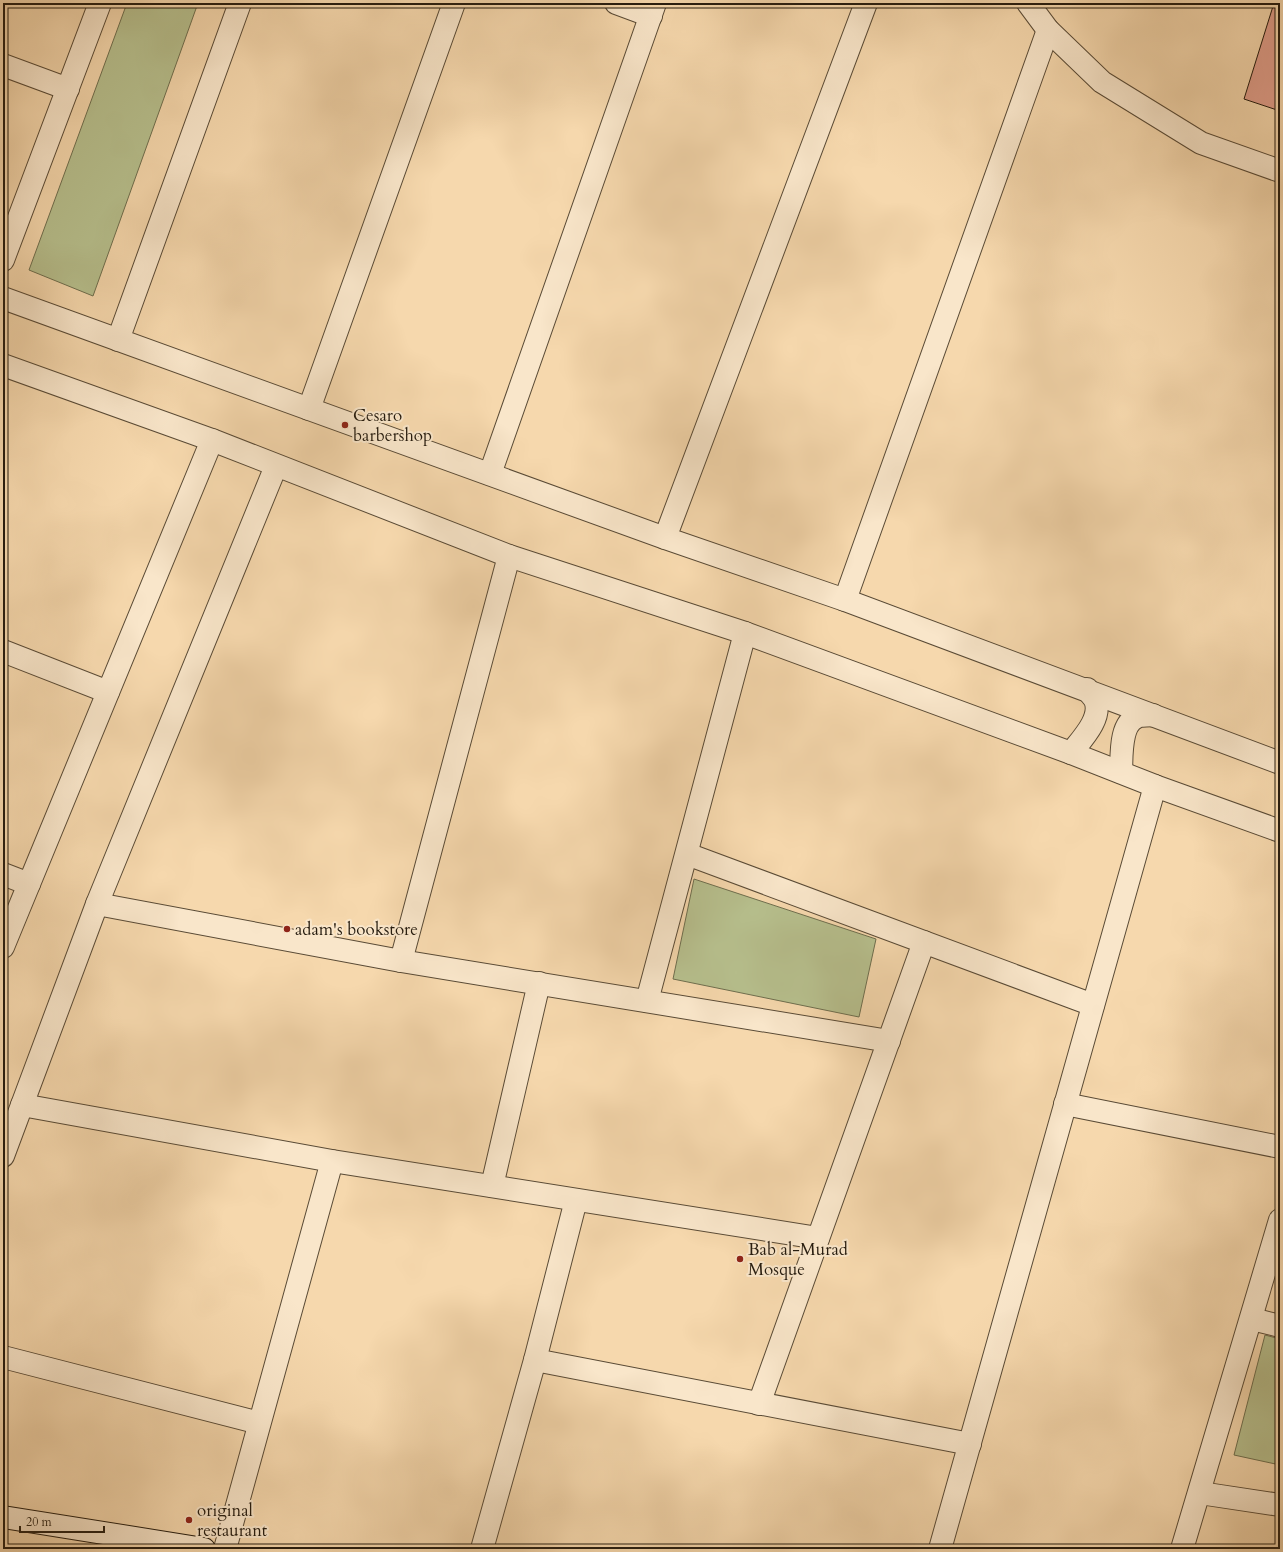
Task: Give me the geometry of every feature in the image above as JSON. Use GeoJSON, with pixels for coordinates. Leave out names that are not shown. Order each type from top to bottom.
{"type":"FeatureCollection","features":[{"type":"Feature","properties":{"kind":"street"},"geometry":{"type":"LineString","coordinates":[[3,260],[100,3]]}},
{"type":"Feature","properties":{"kind":"street"},"geometry":{"type":"LineString","coordinates":[[118,340],[240,3]]}},
{"type":"Feature","properties":{"kind":"street"},"geometry":{"type":"LineString","coordinates":[[310,409],[454,3]]}},
{"type":"Feature","properties":{"kind":"street"},"geometry":{"type":"LineString","coordinates":[[490,474],[653,9],[616,3]]}},
{"type":"Feature","properties":{"kind":"street"},"geometry":{"type":"LineString","coordinates":[[665,538],[866,3]]}},
{"type":"Feature","properties":{"kind":"street"},"geometry":{"type":"LineString","coordinates":[[1028,3],[1048,30],[1102,82],[1201,143],[1280,171]]}},
{"type":"Feature","properties":{"kind":"street"},"geometry":{"type":"LineString","coordinates":[[846,600],[1048,30]]}},
{"type":"Feature","properties":{"kind":"street"},"geometry":{"type":"LineString","coordinates":[[3,65],[68,89]]}},
{"type":"Feature","properties":{"kind":"street"},"geometry":{"type":"LineString","coordinates":[[3,298],[665,538],[846,600],[1087,689],[1280,763]]}},
{"type":"Feature","properties":{"kind":"street"},"geometry":{"type":"LineString","coordinates":[[3,365],[212,440],[509,556],[746,634],[1280,831]]}},
{"type":"Feature","properties":{"kind":"street"},"geometry":{"type":"LineString","coordinates":[[3,947],[212,440]]}},
{"type":"Feature","properties":{"kind":"street"},"geometry":{"type":"LineString","coordinates":[[3,1156],[97,904],[276,466]]}},
{"type":"Feature","properties":{"kind":"street"},"geometry":{"type":"LineString","coordinates":[[401,961],[509,556]]}},
{"type":"Feature","properties":{"kind":"street"},"geometry":{"type":"LineString","coordinates":[[647,1001],[746,634]]}},
{"type":"Feature","properties":{"kind":"street"},"geometry":{"type":"LineString","coordinates":[[3,651],[108,692]]}},
{"type":"Feature","properties":{"kind":"street"},"geometry":{"type":"LineString","coordinates":[[1071,753],[1095,718],[1095,700],[1087,689]]}},
{"type":"Feature","properties":{"kind":"street"},"geometry":{"type":"LineString","coordinates":[[1121,772],[1125,732],[1129,724],[1136,717],[1152,715]]}},
{"type":"Feature","properties":{"kind":"street"},"geometry":{"type":"LineString","coordinates":[[940,1549],[1155,786]]}},
{"type":"Feature","properties":{"kind":"street"},"geometry":{"type":"LineString","coordinates":[[687,854],[1093,1005]]}},
{"type":"Feature","properties":{"kind":"street"},"geometry":{"type":"LineString","coordinates":[[3,874],[29,884]]}},
{"type":"Feature","properties":{"kind":"street"},"geometry":{"type":"LineString","coordinates":[[97,904],[401,961],[889,1041]]}},
{"type":"Feature","properties":{"kind":"street"},"geometry":{"type":"LineString","coordinates":[[759,1404],[924,942]]}},
{"type":"Feature","properties":{"kind":"street"},"geometry":{"type":"LineString","coordinates":[[492,1186],[539,983]]}},
{"type":"Feature","properties":{"kind":"street"},"geometry":{"type":"LineString","coordinates":[[22,1104],[332,1161],[818,1238]]}},
{"type":"Feature","properties":{"kind":"street"},"geometry":{"type":"LineString","coordinates":[[1065,1104],[1280,1147]]}},
{"type":"Feature","properties":{"kind":"street"},"geometry":{"type":"LineString","coordinates":[[225,1549],[332,1161]]}},
{"type":"Feature","properties":{"kind":"street"},"geometry":{"type":"LineString","coordinates":[[482,1549],[576,1200]]}},
{"type":"Feature","properties":{"kind":"street"},"geometry":{"type":"LineString","coordinates":[[1182,1549],[1200,1494],[1280,1220]]}},
{"type":"Feature","properties":{"kind":"street"},"geometry":{"type":"LineString","coordinates":[[1252,1319],[1280,1326]]}},
{"type":"Feature","properties":{"kind":"street"},"geometry":{"type":"LineString","coordinates":[[3,1357],[259,1423]]}},
{"type":"Feature","properties":{"kind":"street"},"geometry":{"type":"LineString","coordinates":[[534,1360],[970,1444]]}},
{"type":"Feature","properties":{"kind":"street"},"geometry":{"type":"LineString","coordinates":[[1200,1494],[1280,1505]]}},
{"type":"Feature","properties":{"kind":"street"},"geometry":{"type":"LineString","coordinates":[[3,1517],[204,1549]]}},
{"type":"Feature","properties":{"kind":"green space"},"geometry":{"type":"Polygon","coordinates":[[[127,3],[198,3],[93,296],[29,270],[127,3]]]}},
{"type":"Feature","properties":{"kind":"green space"},"geometry":{"type":"Polygon","coordinates":[[[694,879],[876,939],[859,1017],[673,979],[694,879]]]}},
{"type":"Feature","properties":{"kind":"green space"},"geometry":{"type":"Polygon","coordinates":[[[1265,1335],[1280,1339],[1280,1465],[1234,1455],[1265,1335]]]}},
{"type":"Feature","properties":{"kind":"building"},"geometry":{"type":"Polygon","coordinates":[[[1274,3],[1280,3],[1280,111],[1244,99],[1274,3]]]}},
{"type":"Feature","properties":{"kind":"place","name":"Cesaro barbershop"},"geometry":{"type":"Point","coordinates":[345,425]}},
{"type":"Feature","properties":{"kind":"place","name":"adam's bookstore"},"geometry":{"type":"Point","coordinates":[287,929]}},
{"type":"Feature","properties":{"kind":"place","name":"Bab al-Murad Mosque"},"geometry":{"type":"Point","coordinates":[740,1259]}},
{"type":"Feature","properties":{"kind":"place","name":"original restaurant"},"geometry":{"type":"Point","coordinates":[189,1520]}}]}
